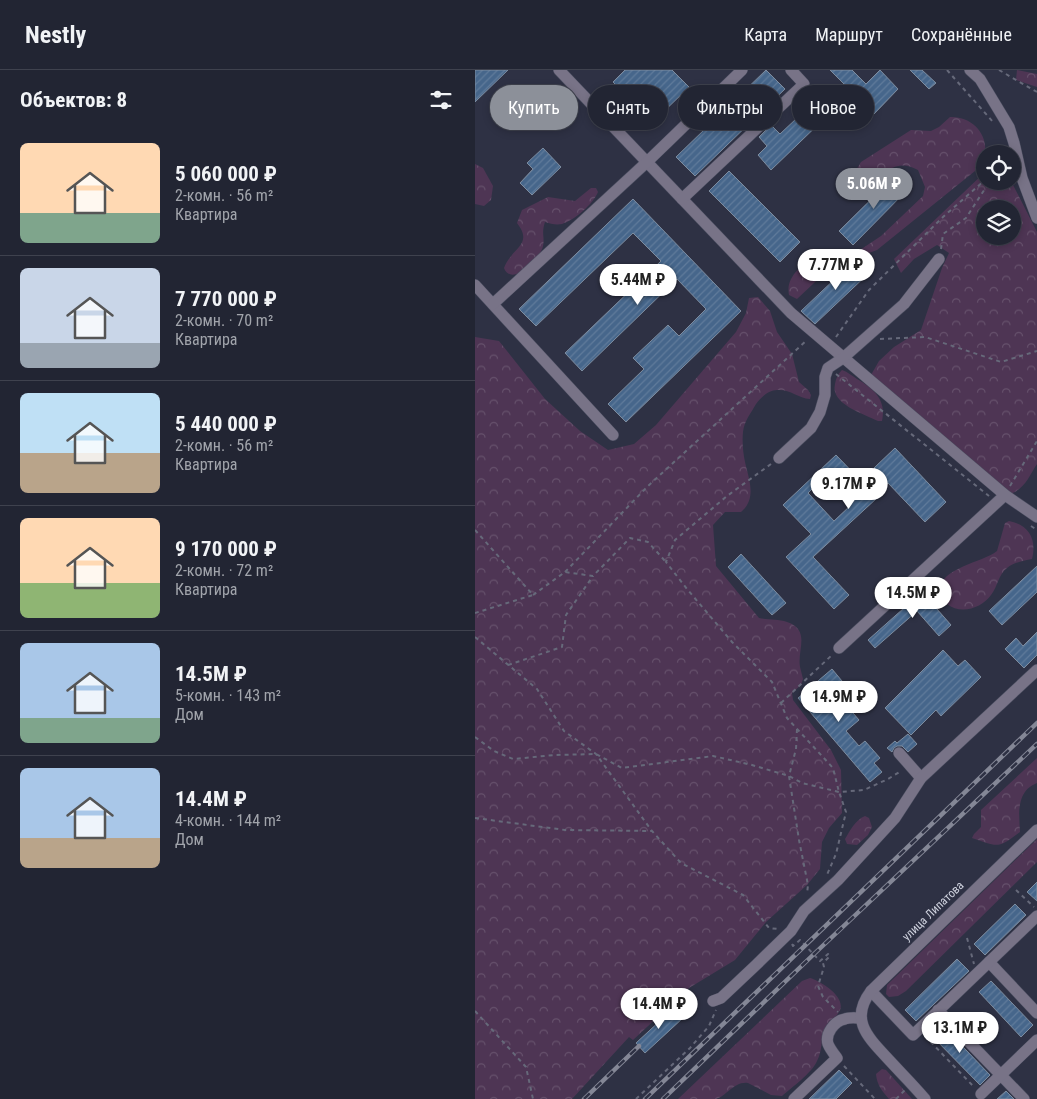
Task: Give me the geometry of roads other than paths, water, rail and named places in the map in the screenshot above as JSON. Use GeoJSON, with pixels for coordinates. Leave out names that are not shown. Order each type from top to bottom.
{"type":"FeatureCollection","features":[{"type":"Feature","properties":{"kind":"street"},"geometry":{"type":"LineString","coordinates":[[559,70],[791,313],[1001,499],[1033,521]]}},
{"type":"Feature","properties":{"kind":"street"},"geometry":{"type":"LineString","coordinates":[[493,304],[647,162],[742,70]]}},
{"type":"Feature","properties":{"kind":"street"},"geometry":{"type":"LineString","coordinates":[[682,199],[804,84],[791,70]]}},
{"type":"Feature","properties":{"kind":"street"},"geometry":{"type":"LineString","coordinates":[[971,70],[980,79],[1009,127],[1022,178],[1037,218]]}},
{"type":"Feature","properties":{"kind":"street"},"geometry":{"type":"LineString","coordinates":[[779,458],[811,428],[820,412],[825,395],[825,377],[829,368],[904,304],[939,259]]}},
{"type":"Feature","properties":{"kind":"street"},"geometry":{"type":"LineString","coordinates":[[475,285],[613,435]]}},
{"type":"Feature","properties":{"kind":"street"},"geometry":{"type":"LineString","coordinates":[[839,648],[1001,499]]}},
{"type":"Feature","properties":{"kind":"street"},"geometry":{"type":"LineString","coordinates":[[717,999],[791,931],[804,911],[838,880],[895,818],[921,778],[1037,670]]}},
{"type":"Feature","properties":{"kind":"street"},"geometry":{"type":"LineString","coordinates":[[899,753],[921,778]]}},
{"type":"Feature","properties":{"kind":"street","name":"улица Липатова"},"geometry":{"type":"LineString","coordinates":[[861,1018],[863,1004],[871,990],[1037,830]]}},
{"type":"Feature","properties":{"kind":"street"},"geometry":{"type":"LineString","coordinates":[[871,990],[913,1035],[1037,916]]}},
{"type":"Feature","properties":{"kind":"street"},"geometry":{"type":"LineString","coordinates":[[989,962],[1037,1013]]}},
{"type":"Feature","properties":{"kind":"street"},"geometry":{"type":"LineString","coordinates":[[938,1010],[1024,1099]]}},
{"type":"Feature","properties":{"kind":"street"},"geometry":{"type":"LineString","coordinates":[[794,1099],[837,1058],[829,1045],[830,1030],[836,1023],[844,1019],[861,1018],[869,1038],[925,1099]]}},
{"type":"Feature","properties":{"kind":"street"},"geometry":{"type":"LineString","coordinates":[[981,1094],[1037,1040]]}},
{"type":"Feature","properties":{"kind":"railway"},"geometry":{"type":"LineString","coordinates":[[645,1099],[1037,723]]}},
{"type":"Feature","properties":{"kind":"railway"},"geometry":{"type":"LineString","coordinates":[[663,1099],[1037,744]]}},
{"type":"Feature","properties":{"kind":"railway"},"geometry":{"type":"LineString","coordinates":[[584,1099],[639,1046]]}}]}
